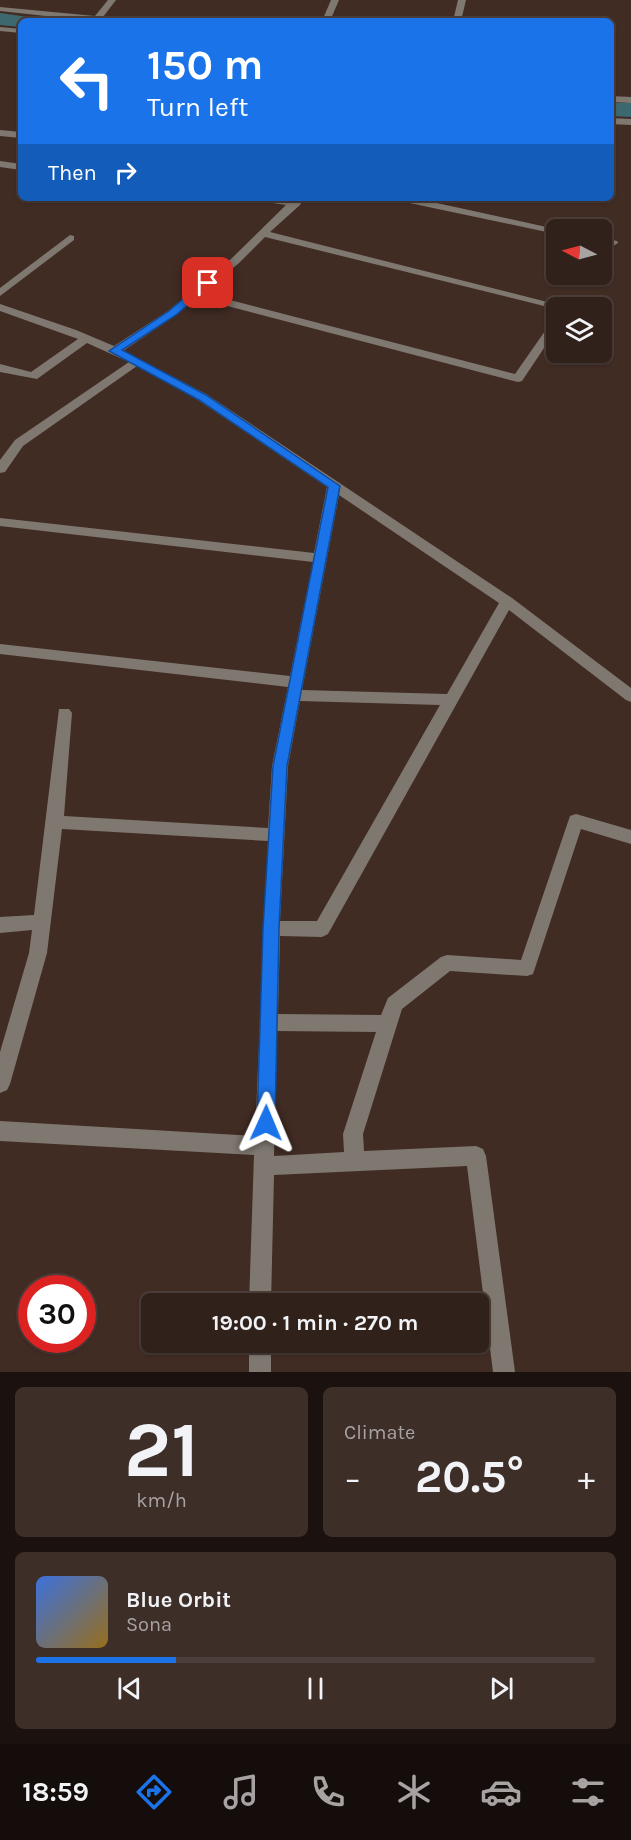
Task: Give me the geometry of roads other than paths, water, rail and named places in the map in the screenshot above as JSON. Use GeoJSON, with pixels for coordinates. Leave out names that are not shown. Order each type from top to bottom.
{"type":"FeatureCollection","features":[{"type":"Feature","properties":{"kind":"street"},"geometry":{"type":"LineString","coordinates":[[98,18],[112,0]]}},
{"type":"Feature","properties":{"kind":"street"},"geometry":{"type":"LineString","coordinates":[[327,18],[335,0]]}},
{"type":"Feature","properties":{"kind":"street"},"geometry":{"type":"LineString","coordinates":[[458,18],[462,0]]}},
{"type":"Feature","properties":{"kind":"street"},"geometry":{"type":"LineString","coordinates":[[0,9],[79,18]]}},
{"type":"Feature","properties":{"kind":"street"},"geometry":{"type":"LineString","coordinates":[[0,29],[18,31]]}},
{"type":"Feature","properties":{"kind":"street"},"geometry":{"type":"LineString","coordinates":[[614,99],[631,100]]}},
{"type":"Feature","properties":{"kind":"street"},"geometry":{"type":"LineString","coordinates":[[614,121],[631,122]]}},
{"type":"Feature","properties":{"kind":"street"},"geometry":{"type":"LineString","coordinates":[[0,133],[18,135]]}},
{"type":"Feature","properties":{"kind":"street"},"geometry":{"type":"LineString","coordinates":[[0,164],[18,167]]}},
{"type":"Feature","properties":{"kind":"street"},"geometry":{"type":"LineString","coordinates":[[115,351],[172,313],[264,234],[297,201]]}},
{"type":"Feature","properties":{"kind":"street"},"geometry":{"type":"LineString","coordinates":[[414,201],[546,229]]}},
{"type":"Feature","properties":{"kind":"street"},"geometry":{"type":"LineString","coordinates":[[264,234],[546,303]]}},
{"type":"Feature","properties":{"kind":"street"},"geometry":{"type":"LineString","coordinates":[[0,293],[70,238]]}},
{"type":"Feature","properties":{"kind":"street"},"geometry":{"type":"LineString","coordinates":[[194,294],[518,378],[546,337]]}},
{"type":"Feature","properties":{"kind":"street"},"geometry":{"type":"LineString","coordinates":[[0,307],[86,338],[137,361],[202,397],[507,601],[631,696]]}},
{"type":"Feature","properties":{"kind":"street"},"geometry":{"type":"LineString","coordinates":[[0,368],[33,376],[86,338]]}},
{"type":"Feature","properties":{"kind":"street"},"geometry":{"type":"LineString","coordinates":[[0,469],[5,453],[137,361]]}},
{"type":"Feature","properties":{"kind":"street"},"geometry":{"type":"LineString","coordinates":[[260,1293],[266,1146],[267,1022],[280,766],[334,486]]}},
{"type":"Feature","properties":{"kind":"street"},"geometry":{"type":"LineString","coordinates":[[0,522],[321,558]]}},
{"type":"Feature","properties":{"kind":"street"},"geometry":{"type":"LineString","coordinates":[[271,928],[322,929],[507,601]]}},
{"type":"Feature","properties":{"kind":"street"},"geometry":{"type":"LineString","coordinates":[[0,649],[295,688],[452,700]]}},
{"type":"Feature","properties":{"kind":"street"},"geometry":{"type":"LineString","coordinates":[[0,1084],[38,953],[55,822],[64,713]]}},
{"type":"Feature","properties":{"kind":"street"},"geometry":{"type":"LineString","coordinates":[[355,1162],[353,1134],[394,1004],[447,963],[527,968],[576,821],[631,837]]}},
{"type":"Feature","properties":{"kind":"street"},"geometry":{"type":"LineString","coordinates":[[55,822],[276,835]]}},
{"type":"Feature","properties":{"kind":"street"},"geometry":{"type":"LineString","coordinates":[[0,925],[42,922]]}},
{"type":"Feature","properties":{"kind":"street"},"geometry":{"type":"LineString","coordinates":[[267,1022],[387,1024]]}},
{"type":"Feature","properties":{"kind":"street"},"geometry":{"type":"LineString","coordinates":[[0,1131],[266,1146]]}},
{"type":"Feature","properties":{"kind":"street"},"geometry":{"type":"LineString","coordinates":[[265,1166],[476,1156],[504,1372]]}},
{"type":"Feature","properties":{"kind":"street"},"geometry":{"type":"LineString","coordinates":[[260,1353],[260,1372]]}},
{"type":"Feature","properties":{"kind":"waterway"},"geometry":{"type":"LineString","coordinates":[[0,19],[18,21]]}},
{"type":"Feature","properties":{"kind":"waterway"},"geometry":{"type":"LineString","coordinates":[[614,109],[631,110]]}}]}
